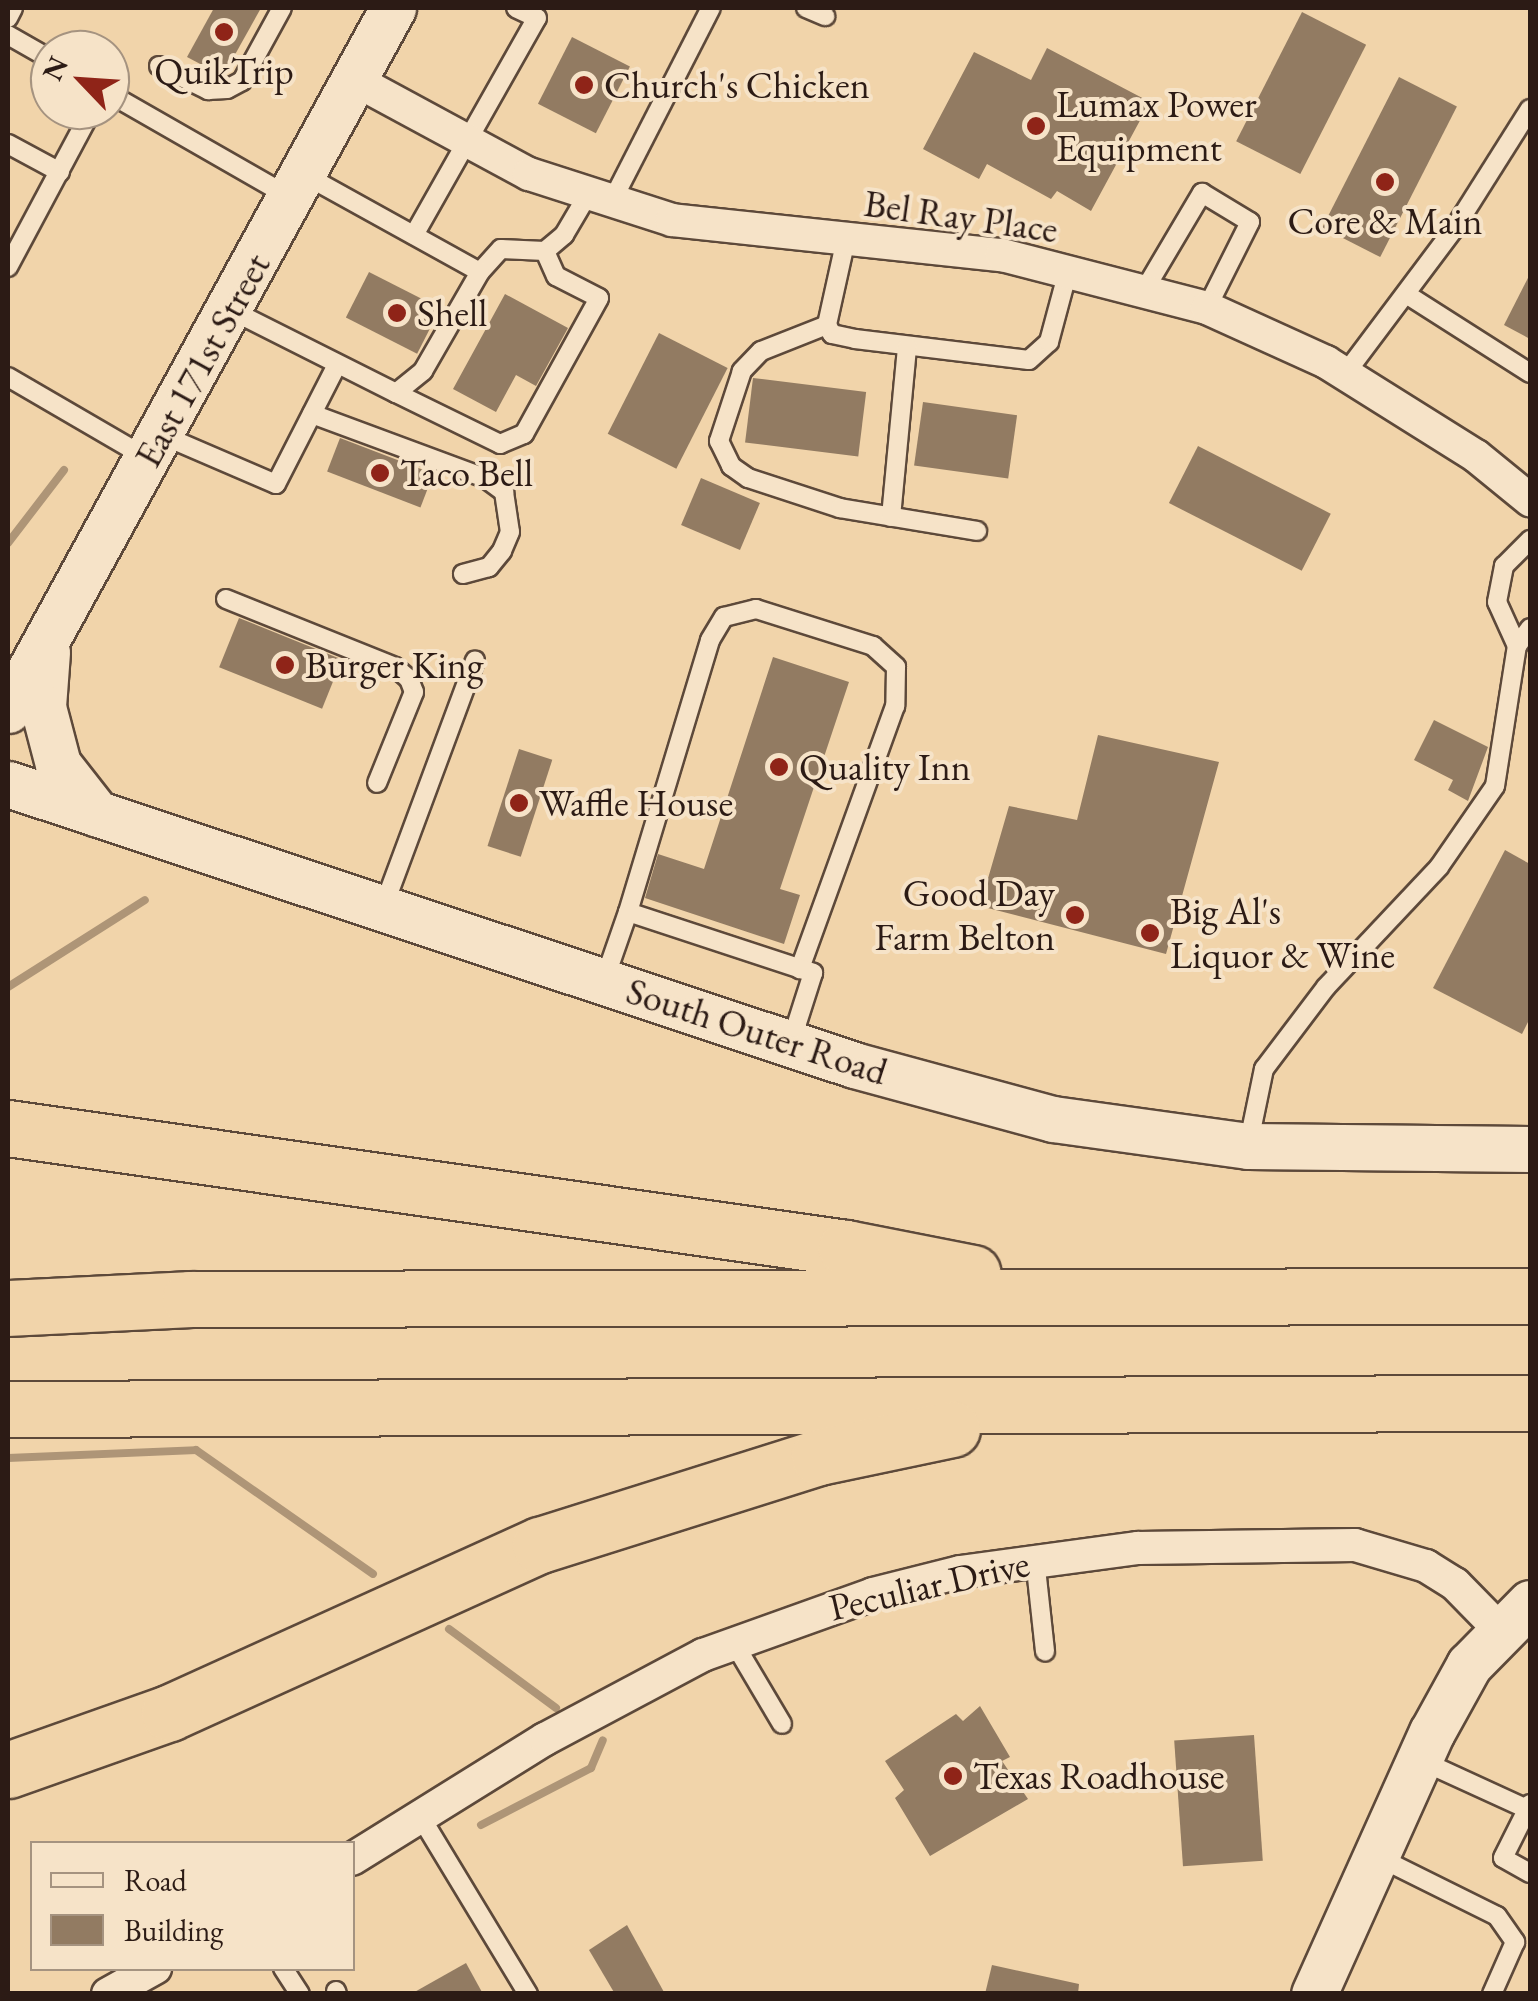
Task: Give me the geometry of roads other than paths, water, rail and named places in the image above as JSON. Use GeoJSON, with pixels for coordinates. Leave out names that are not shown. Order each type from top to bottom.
{"type":"FeatureCollection","features":[{"type":"Feature","properties":{"kind":"highway"},"geometry":{"type":"LineString","coordinates":[[8,1128],[846,1248],[1094,1297]]}},
{"type":"Feature","properties":{"kind":"highway"},"geometry":{"type":"LineString","coordinates":[[8,1308],[190,1299],[1530,1296]]}},
{"type":"Feature","properties":{"kind":"highway"},"geometry":{"type":"LineString","coordinates":[[8,1409],[1530,1403]]}},
{"type":"Feature","properties":{"kind":"highway"},"geometry":{"type":"LineString","coordinates":[[8,1770],[169,1713],[595,1526],[818,1457],[1066,1405]]}},
{"type":"Feature","properties":{"kind":"street","name":"East 171st Street"},"geometry":{"type":"LineString","coordinates":[[8,710],[156,447],[392,8]]}},
{"type":"Feature","properties":{"kind":"street","name":"Bel Ray Place"},"geometry":{"type":"LineString","coordinates":[[353,79],[468,144],[599,199],[740,232],[1002,255],[1145,289],[1206,308],[1264,329],[1346,374],[1476,456],[1530,500]]}},
{"type":"Feature","properties":{"kind":"street"},"geometry":{"type":"LineString","coordinates":[[49,637],[43,707],[58,764],[97,814]]}},
{"type":"Feature","properties":{"kind":"street","name":"South Outer Road"},"geometry":{"type":"LineString","coordinates":[[8,784],[791,1044],[1053,1120],[1248,1146],[1530,1150]]}},
{"type":"Feature","properties":{"kind":"street","name":"Peculiar Drive"},"geometry":{"type":"LineString","coordinates":[[355,1856],[622,1694],[734,1642],[872,1594],[1036,1559],[1138,1548],[1355,1544],[1426,1566],[1515,1616]]}},
{"type":"Feature","properties":{"kind":"street"},"geometry":{"type":"LineString","coordinates":[[1314,1994],[1420,1760],[1469,1664],[1515,1616]]}},
{"type":"Feature","properties":{"kind":"street"},"geometry":{"type":"LineString","coordinates":[[108,1994],[148,1979]]}},
{"type":"Feature","properties":{"kind":"lane"},"geometry":{"type":"LineString","coordinates":[[8,18],[14,8]]}},
{"type":"Feature","properties":{"kind":"lane"},"geometry":{"type":"LineString","coordinates":[[159,66],[208,90],[227,89],[242,81],[282,8]]}},
{"type":"Feature","properties":{"kind":"lane"},"geometry":{"type":"LineString","coordinates":[[414,236],[536,18],[516,8]]}},
{"type":"Feature","properties":{"kind":"lane"},"geometry":{"type":"LineString","coordinates":[[396,392],[423,371],[480,272],[501,249],[545,251],[599,199],[711,8]]}},
{"type":"Feature","properties":{"kind":"lane"},"geometry":{"type":"LineString","coordinates":[[806,8],[824,16]]}},
{"type":"Feature","properties":{"kind":"lane"},"geometry":{"type":"LineString","coordinates":[[8,35],[30,48]]}},
{"type":"Feature","properties":{"kind":"lane"},"geometry":{"type":"LineString","coordinates":[[130,104],[297,186],[414,236],[480,272]]}},
{"type":"Feature","properties":{"kind":"lane"},"geometry":{"type":"LineString","coordinates":[[1346,374],[1406,294],[1530,109]]}},
{"type":"Feature","properties":{"kind":"lane"},"geometry":{"type":"LineString","coordinates":[[8,266],[82,130]]}},
{"type":"Feature","properties":{"kind":"lane"},"geometry":{"type":"LineString","coordinates":[[8,144],[60,172]]}},
{"type":"Feature","properties":{"kind":"lane"},"geometry":{"type":"LineString","coordinates":[[1145,289],[1202,193],[1250,222],[1206,308]]}},
{"type":"Feature","properties":{"kind":"lane"},"geometry":{"type":"LineString","coordinates":[[827,326],[846,239]]}},
{"type":"Feature","properties":{"kind":"lane"},"geometry":{"type":"LineString","coordinates":[[230,310],[500,444],[524,434],[599,298],[556,276],[545,251]]}},
{"type":"Feature","properties":{"kind":"lane"},"geometry":{"type":"LineString","coordinates":[[827,326],[839,336],[1030,360],[1049,342],[1068,272]]}},
{"type":"Feature","properties":{"kind":"lane"},"geometry":{"type":"LineString","coordinates":[[1406,294],[1530,372]]}},
{"type":"Feature","properties":{"kind":"lane"},"geometry":{"type":"LineString","coordinates":[[827,326],[762,351],[742,370],[719,447],[748,478],[891,517],[977,531]]}},
{"type":"Feature","properties":{"kind":"lane"},"geometry":{"type":"LineString","coordinates":[[891,517],[908,347]]}},
{"type":"Feature","properties":{"kind":"lane"},"geometry":{"type":"LineString","coordinates":[[8,377],[156,447],[276,484],[337,365]]}},
{"type":"Feature","properties":{"kind":"lane"},"geometry":{"type":"LineString","coordinates":[[312,414],[485,478],[504,492],[510,532],[502,551],[489,567],[463,574]]}},
{"type":"Feature","properties":{"kind":"lane"},"geometry":{"type":"LineString","coordinates":[[1517,646],[1497,602],[1504,566],[1530,540]]}},
{"type":"Feature","properties":{"kind":"lane"},"geometry":{"type":"LineString","coordinates":[[226,600],[395,668],[409,680],[414,692],[378,784]]}},
{"type":"Feature","properties":{"kind":"lane"},"geometry":{"type":"LineString","coordinates":[[604,981],[710,640],[724,617],[756,609],[873,646],[896,666],[895,706],[800,968]]}},
{"type":"Feature","properties":{"kind":"lane"},"geometry":{"type":"LineString","coordinates":[[1248,1146],[1264,1069],[1326,987],[1439,867],[1495,786],[1517,646],[1530,628]]}},
{"type":"Feature","properties":{"kind":"lane"},"geometry":{"type":"LineString","coordinates":[[383,908],[474,661]]}},
{"type":"Feature","properties":{"kind":"lane"},"geometry":{"type":"LineString","coordinates":[[628,912],[812,973],[791,1044]]}},
{"type":"Feature","properties":{"kind":"lane"},"geometry":{"type":"LineString","coordinates":[[1036,1559],[1045,1651]]}},
{"type":"Feature","properties":{"kind":"lane"},"geometry":{"type":"LineString","coordinates":[[734,1642],[782,1724]]}},
{"type":"Feature","properties":{"kind":"lane"},"geometry":{"type":"LineString","coordinates":[[1420,1760],[1528,1806],[1502,1858],[1530,1872]]}},
{"type":"Feature","properties":{"kind":"lane"},"geometry":{"type":"LineString","coordinates":[[422,1819],[528,1994]]}},
{"type":"Feature","properties":{"kind":"lane"},"geometry":{"type":"LineString","coordinates":[[1376,1856],[1497,1916],[1514,1942],[1496,1992]]}},
{"type":"Feature","properties":{"kind":"lane"},"geometry":{"type":"LineString","coordinates":[[285,1971],[300,1994]]}},
{"type":"Feature","properties":{"kind":"waterway"},"geometry":{"type":"LineString","coordinates":[[8,543],[64,470]]}},
{"type":"Feature","properties":{"kind":"waterway"},"geometry":{"type":"LineString","coordinates":[[8,987],[145,900]]}},
{"type":"Feature","properties":{"kind":"waterway"},"geometry":{"type":"LineString","coordinates":[[8,1458],[196,1450],[373,1574]]}},
{"type":"Feature","properties":{"kind":"waterway"},"geometry":{"type":"LineString","coordinates":[[449,1629],[556,1708]]}},
{"type":"Feature","properties":{"kind":"waterway"},"geometry":{"type":"LineString","coordinates":[[481,1825],[591,1768],[603,1740]]}},
{"type":"Feature","properties":{"kind":"place","name":"QuikTrip"},"geometry":{"type":"Point","coordinates":[224,32]}},
{"type":"Feature","properties":{"kind":"place","name":"Church's Chicken"},"geometry":{"type":"Point","coordinates":[584,85]}},
{"type":"Feature","properties":{"kind":"place","name":"Lumax Power Equipment"},"geometry":{"type":"Point","coordinates":[1036,126]}},
{"type":"Feature","properties":{"kind":"place","name":"Core & Main"},"geometry":{"type":"Point","coordinates":[1385,182]}},
{"type":"Feature","properties":{"kind":"place","name":"Shell"},"geometry":{"type":"Point","coordinates":[397,313]}},
{"type":"Feature","properties":{"kind":"place","name":"Taco Bell"},"geometry":{"type":"Point","coordinates":[380,473]}},
{"type":"Feature","properties":{"kind":"place","name":"Burger King"},"geometry":{"type":"Point","coordinates":[285,665]}},
{"type":"Feature","properties":{"kind":"place","name":"Quality Inn"},"geometry":{"type":"Point","coordinates":[779,767]}},
{"type":"Feature","properties":{"kind":"place","name":"Waffle House"},"geometry":{"type":"Point","coordinates":[519,803]}},
{"type":"Feature","properties":{"kind":"place","name":"Good Day Farm Belton"},"geometry":{"type":"Point","coordinates":[1075,915]}},
{"type":"Feature","properties":{"kind":"place","name":"Big Al's Liquor & Wine"},"geometry":{"type":"Point","coordinates":[1150,933]}},
{"type":"Feature","properties":{"kind":"place","name":"Texas Roadhouse"},"geometry":{"type":"Point","coordinates":[953,1776]}}]}
